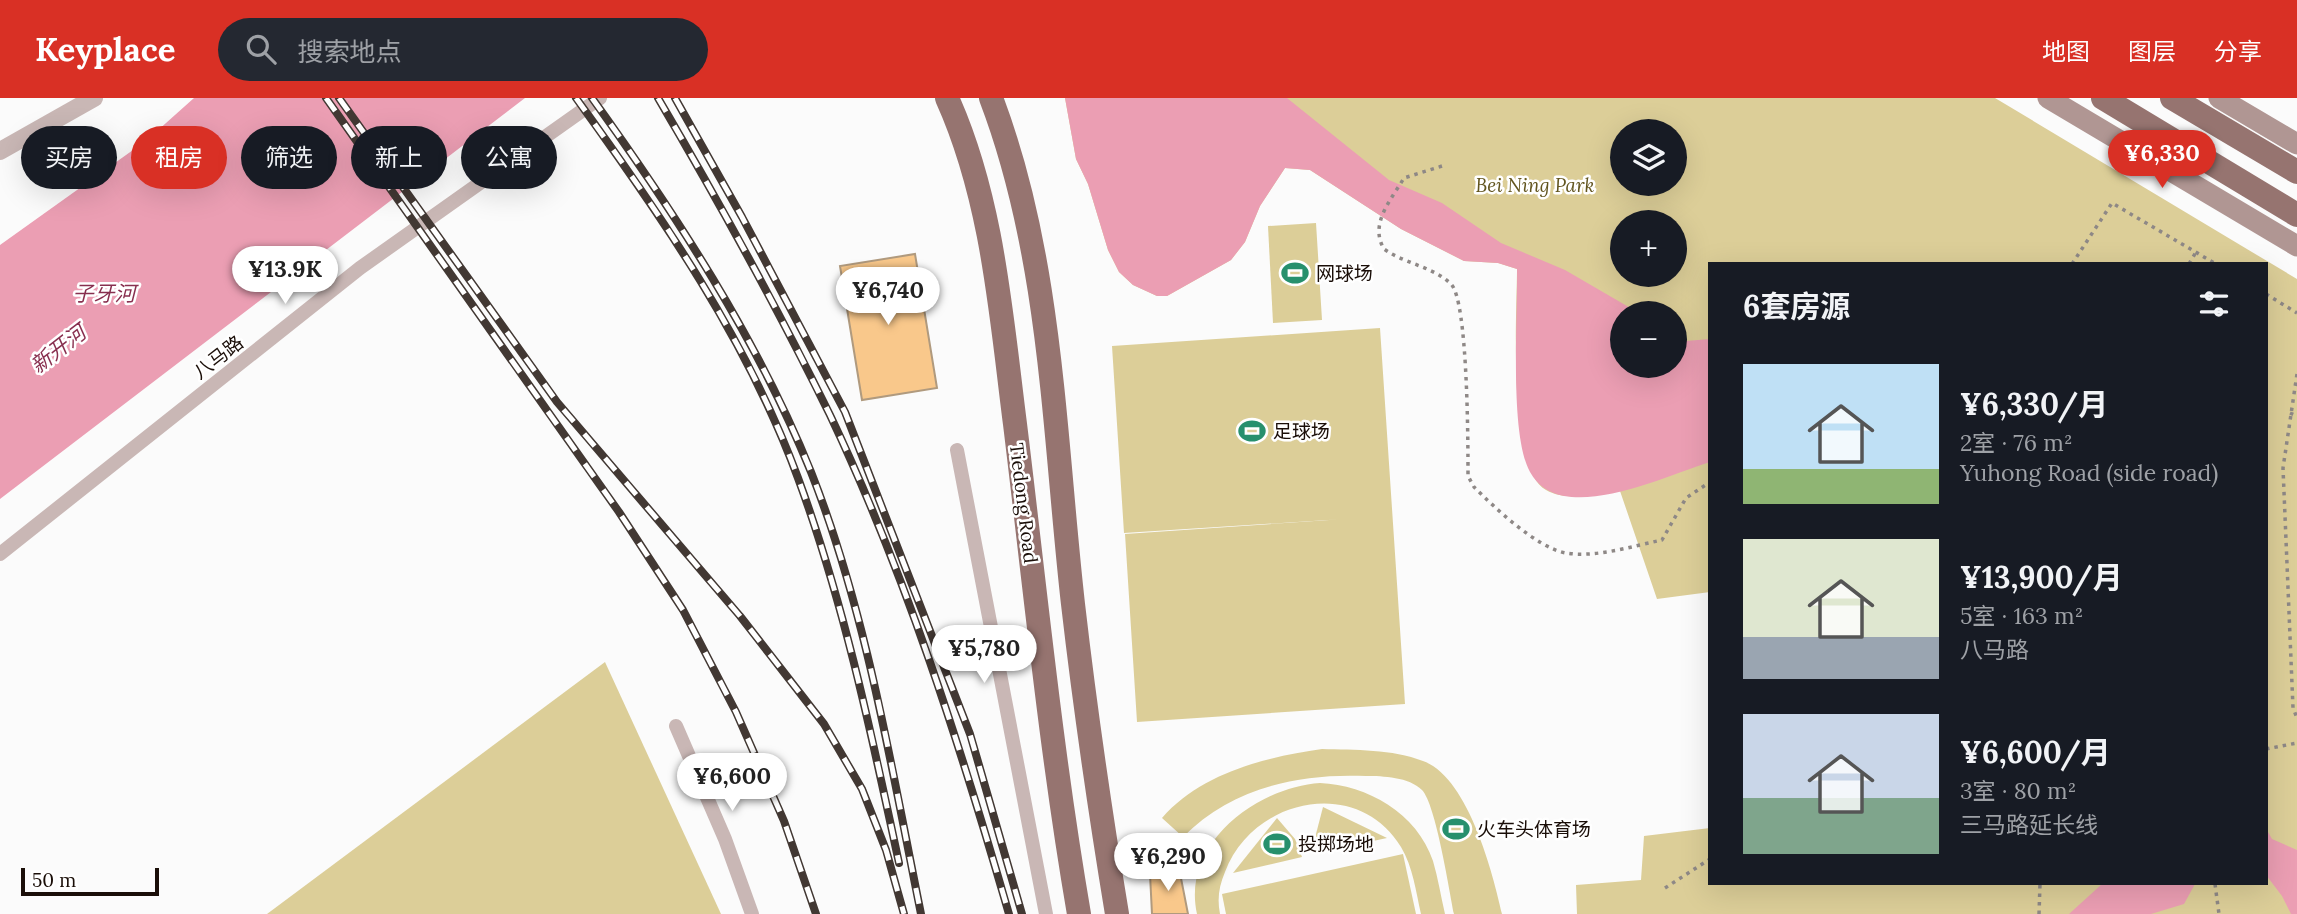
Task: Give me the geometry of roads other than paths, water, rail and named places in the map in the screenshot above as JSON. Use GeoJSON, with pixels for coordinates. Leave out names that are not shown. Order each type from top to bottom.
{"type":"FeatureCollection","features":[{"type":"Feature","properties":{"kind":"highway","name":"Tiedong Road"},"geometry":{"type":"LineString","coordinates":[[947,98],[967,152],[990,241],[1052,726],[1079,914]]}},
{"type":"Feature","properties":{"kind":"highway","name":"Tiedong Road"},"geometry":{"type":"LineString","coordinates":[[991,98],[1013,167],[1032,248],[1062,479],[1075,618],[1117,914]]}},
{"type":"Feature","properties":{"kind":"highway"},"geometry":{"type":"LineString","coordinates":[[2103,98],[2297,215]]}},
{"type":"Feature","properties":{"kind":"highway"},"geometry":{"type":"LineString","coordinates":[[2172,98],[2297,172]]}},
{"type":"Feature","properties":{"kind":"main road"},"geometry":{"type":"LineString","coordinates":[[2048,98],[2297,246]]}},
{"type":"Feature","properties":{"kind":"main road"},"geometry":{"type":"LineString","coordinates":[[2219,98],[2297,144]]}},
{"type":"Feature","properties":{"kind":"street"},"geometry":{"type":"LineString","coordinates":[[0,151],[94,98]]}},
{"type":"Feature","properties":{"kind":"street","name":"八马路"},"geometry":{"type":"LineString","coordinates":[[0,554],[360,268],[600,98]]}},
{"type":"Feature","properties":{"kind":"street"},"geometry":{"type":"LineString","coordinates":[[957,450],[1046,914]]}},
{"type":"Feature","properties":{"kind":"street"},"geometry":{"type":"LineString","coordinates":[[676,726],[725,839],[752,914]]}},
{"type":"Feature","properties":{"kind":"water","name":"子牙河"},"geometry":{"type":"Polygon","coordinates":[[[194,98],[525,98],[488,126],[461,126],[461,147],[447,158],[447,126],[351,126],[351,189],[406,189],[0,499],[0,245],[78,189],[117,189],[117,161],[131,151],[131,189],[227,189],[227,126],[163,126],[194,98]]]}},
{"type":"Feature","properties":{"kind":"water"},"geometry":{"type":"Polygon","coordinates":[[[1065,98],[1287,98],[1389,180],[1442,203],[1501,243],[1565,270],[1618,301],[1610,301],[1610,378],[1687,378],[1687,341],[1708,339],[1708,463],[1638,487],[1599,496],[1564,496],[1544,488],[1530,472],[1519,431],[1516,374],[1517,269],[1498,263],[1464,261],[1401,229],[1310,170],[1285,168],[1260,206],[1245,242],[1231,260],[1167,296],[1157,296],[1133,285],[1119,272],[1108,250],[1088,184],[1076,159],[1065,98]]]}},
{"type":"Feature","properties":{"kind":"water"},"geometry":{"type":"Polygon","coordinates":[[[2268,832],[2272,839],[2297,850],[2297,914],[2291,914],[2268,878],[2268,832]]]}},
{"type":"Feature","properties":{"kind":"water"},"geometry":{"type":"Polygon","coordinates":[[[2101,885],[2194,885],[2184,904],[2151,914],[2069,914],[2101,885]]]}},
{"type":"Feature","properties":{"kind":"railway"},"geometry":{"type":"LineString","coordinates":[[326,98],[619,512],[683,610],[736,712],[784,821],[816,914]]}},
{"type":"Feature","properties":{"kind":"railway"},"geometry":{"type":"LineString","coordinates":[[339,98],[557,402],[740,616],[824,724],[862,789],[886,850],[904,914]]}},
{"type":"Feature","properties":{"kind":"railway"},"geometry":{"type":"LineString","coordinates":[[576,98],[640,188],[700,280],[754,377],[777,427],[798,478],[843,620],[899,863]]}},
{"type":"Feature","properties":{"kind":"railway"},"geometry":{"type":"LineString","coordinates":[[592,98],[713,279],[766,373],[811,472],[831,526],[863,635],[921,914]]}},
{"type":"Feature","properties":{"kind":"railway"},"geometry":{"type":"LineString","coordinates":[[658,98],[768,295],[858,475],[930,661],[1009,914]]}},
{"type":"Feature","properties":{"kind":"railway"},"geometry":{"type":"LineString","coordinates":[[675,98],[742,217],[845,412],[970,734],[1022,914]]}},
{"type":"Feature","properties":{"kind":"place","name":"网球场"},"geometry":{"type":"Point","coordinates":[1295,273]}},
{"type":"Feature","properties":{"kind":"place","name":"足球场"},"geometry":{"type":"Point","coordinates":[1252,431]}},
{"type":"Feature","properties":{"kind":"place","name":"火车头体育场"},"geometry":{"type":"Point","coordinates":[1456,829]}},
{"type":"Feature","properties":{"kind":"place","name":"投掷场地"},"geometry":{"type":"Point","coordinates":[1277,844]}},
{"type":"Feature","properties":{"kind":"park label","name":"Bei Ning Park"},"geometry":{"type":"Point","coordinates":[1535,185]}},
{"type":"Feature","properties":{"kind":"water label","name":"新开河"},"geometry":{"type":"Point","coordinates":[58,349]}}]}
